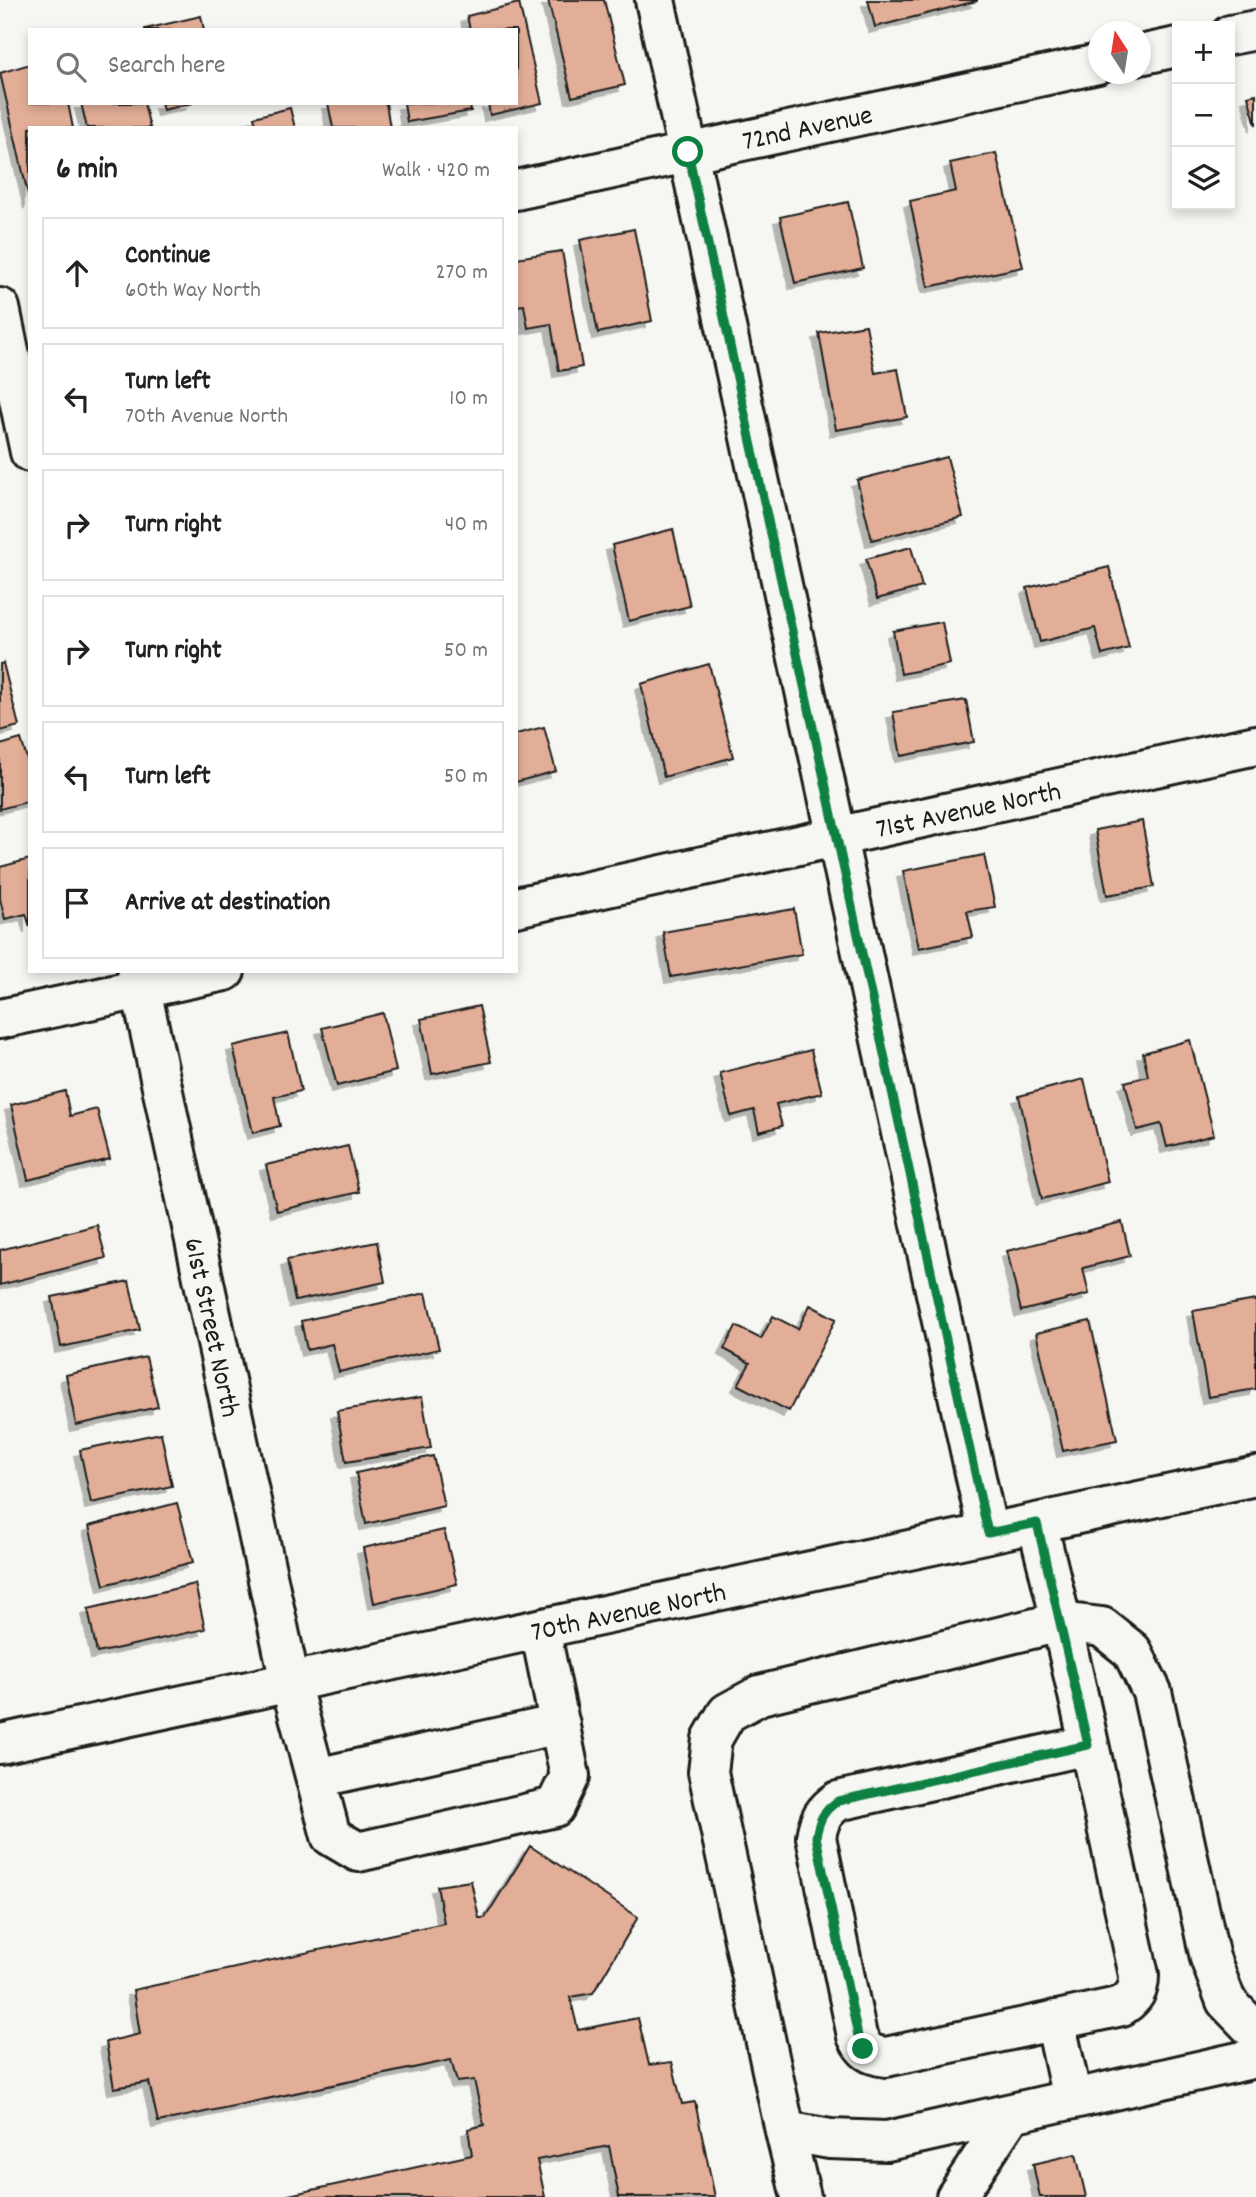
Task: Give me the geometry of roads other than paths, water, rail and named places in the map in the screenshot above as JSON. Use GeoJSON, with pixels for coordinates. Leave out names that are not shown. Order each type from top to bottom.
{"type":"FeatureCollection","features":[{"type":"Feature","properties":{"kind":"street"},"geometry":{"type":"LineString","coordinates":[[655,0],[988,1533]]}},
{"type":"Feature","properties":{"kind":"street"},"geometry":{"type":"LineString","coordinates":[[1235,34],[1256,30]]}},
{"type":"Feature","properties":{"kind":"street"},"geometry":{"type":"LineString","coordinates":[[1151,53],[1172,48]]}},
{"type":"Feature","properties":{"kind":"street","name":"72nd Avenue"},"geometry":{"type":"LineString","coordinates":[[518,190],[1088,66]]}},
{"type":"Feature","properties":{"kind":"street"},"geometry":{"type":"LineString","coordinates":[[28,299],[0,307],[28,442]]}},
{"type":"Feature","properties":{"kind":"street","name":"71st Avenue North"},"geometry":{"type":"LineString","coordinates":[[518,907],[1256,745]]}},
{"type":"Feature","properties":{"kind":"street"},"geometry":{"type":"LineString","coordinates":[[0,1019],[139,981],[208,973]]}},
{"type":"Feature","properties":{"kind":"street","name":"61st Street North"},"geometry":{"type":"LineString","coordinates":[[139,981],[290,1682],[331,1836],[358,1852],[555,1807],[570,1776],[560,1724]]}},
{"type":"Feature","properties":{"kind":"street","name":"70th Avenue North"},"geometry":{"type":"LineString","coordinates":[[0,1744],[1256,1476]]}},
{"type":"Feature","properties":{"kind":"street"},"geometry":{"type":"LineString","coordinates":[[1037,1523],[1088,1745],[1139,1975],[1139,1987],[1133,1999],[1122,2006],[886,2057],[873,2055],[863,2049],[816,1837],[818,1822],[826,1809],[838,1801],[1088,1745]]}},
{"type":"Feature","properties":{"kind":"street"},"geometry":{"type":"LineString","coordinates":[[802,2197],[785,2131],[708,1772],[712,1739],[727,1713],[760,1695],[1060,1622],[1102,1627],[1132,1651],[1152,1692],[1210,1958],[1226,2001],[1256,2032]]}},
{"type":"Feature","properties":{"kind":"street"},"geometry":{"type":"LineString","coordinates":[[316,1778],[560,1724],[540,1629]]}},
{"type":"Feature","properties":{"kind":"street"},"geometry":{"type":"LineString","coordinates":[[1055,2020],[1072,2099]]}},
{"type":"Feature","properties":{"kind":"street"},"geometry":{"type":"LineString","coordinates":[[785,2131],[830,2139],[887,2141],[1256,2058]]}},
{"type":"Feature","properties":{"kind":"street"},"geometry":{"type":"LineString","coordinates":[[956,2197],[1011,2114]]}}]}
